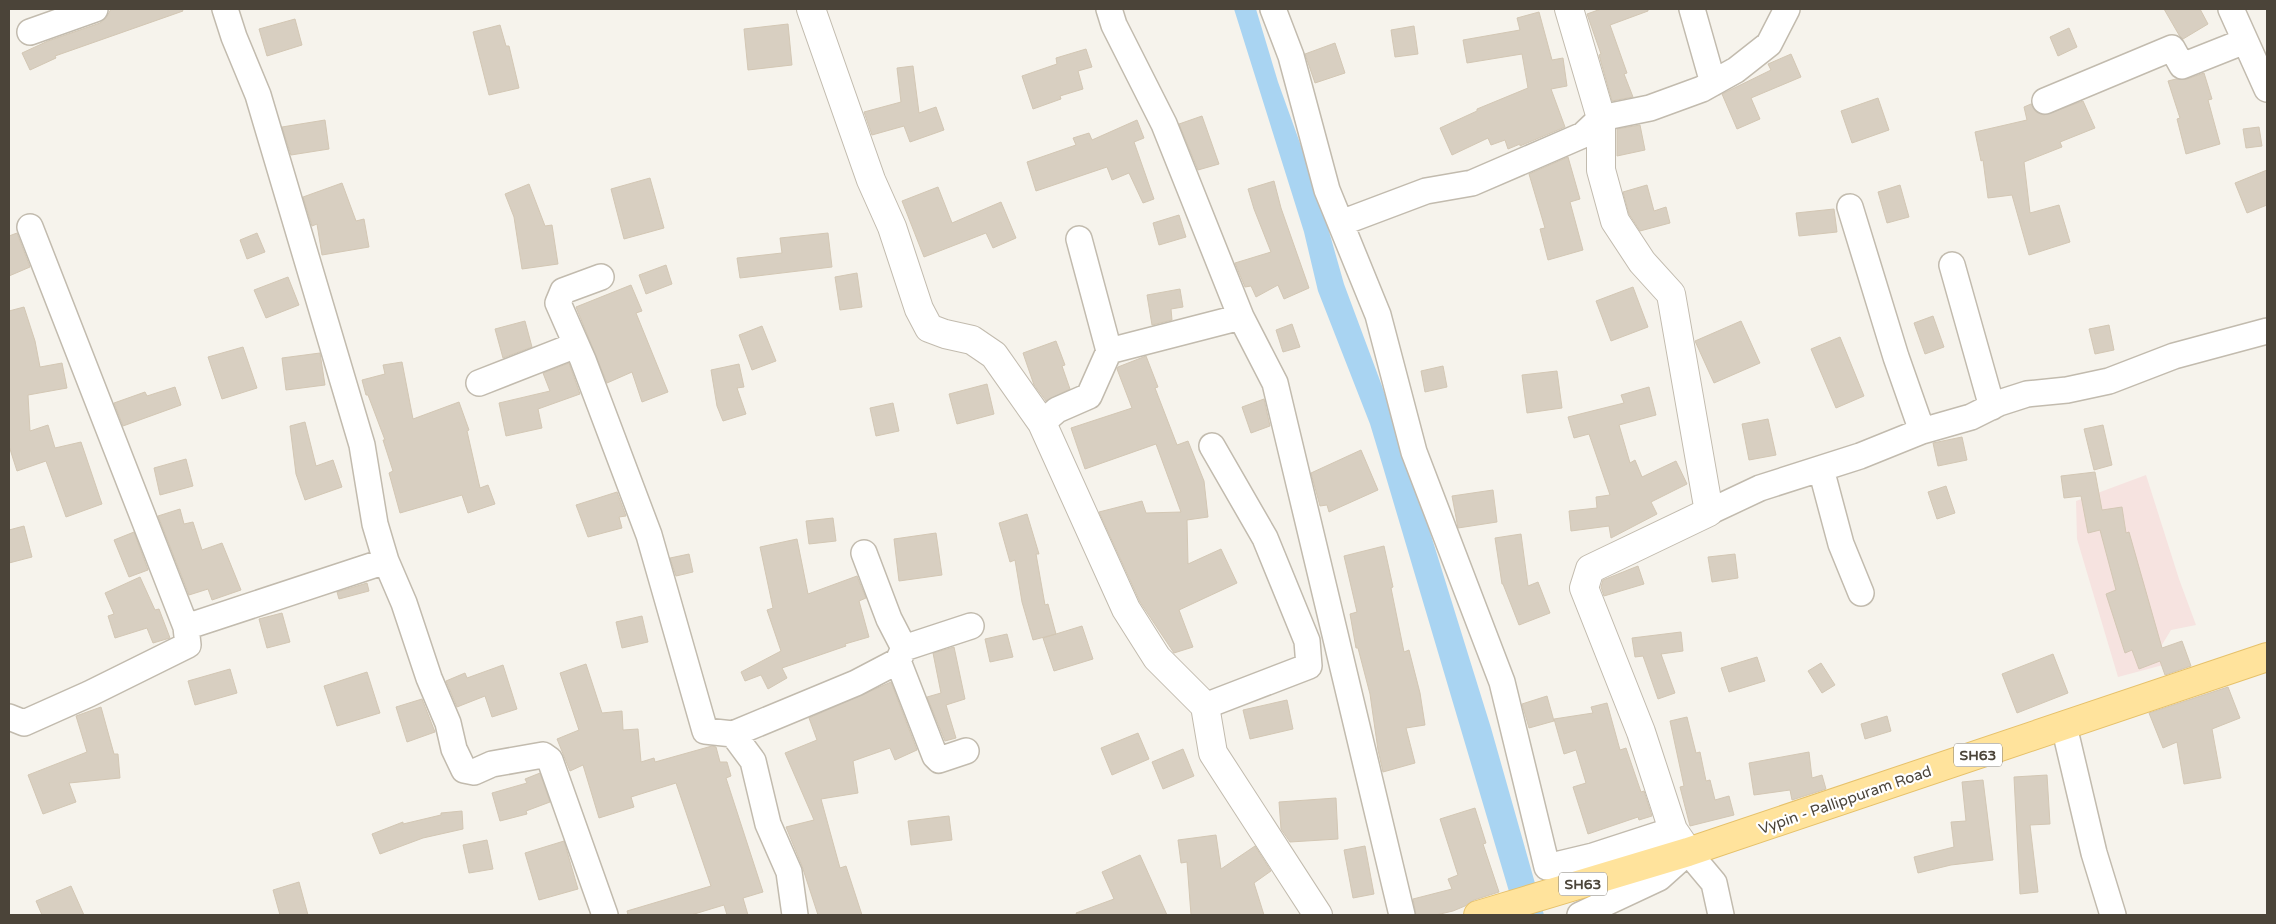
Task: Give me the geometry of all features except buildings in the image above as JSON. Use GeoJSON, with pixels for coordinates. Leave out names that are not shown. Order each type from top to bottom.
{"type":"FeatureCollection","features":[{"type":"Feature","properties":{"kind":"main road","name":"Vypin - Pallippuram Road"},"geometry":{"type":"LineString","coordinates":[[1478,915],[1688,852],[2267,657]]}},
{"type":"Feature","properties":{"kind":"street"},"geometry":{"type":"LineString","coordinates":[[30,32],[96,9]]}},
{"type":"Feature","properties":{"kind":"street"},"geometry":{"type":"LineString","coordinates":[[225,9],[261,105],[360,436],[375,524],[386,562],[404,603],[429,678],[448,723],[454,749],[464,770],[474,772],[492,764],[543,755],[550,760],[605,915]]}},
{"type":"Feature","properties":{"kind":"street"},"geometry":{"type":"LineString","coordinates":[[811,9],[871,180],[892,227],[919,309],[929,328],[972,340],[994,354],[1042,422],[1126,608],[1157,658],[1205,706],[1213,753],[1318,915]]}},
{"type":"Feature","properties":{"kind":"street"},"geometry":{"type":"LineString","coordinates":[[1109,9],[1114,25],[1164,124],[1242,317],[1275,383],[1402,915]]}},
{"type":"Feature","properties":{"kind":"street"},"geometry":{"type":"LineString","coordinates":[[1570,9],[1600,118],[1601,170],[1616,221],[1642,262],[1671,294],[1709,512]]}},
{"type":"Feature","properties":{"kind":"street"},"geometry":{"type":"LineString","coordinates":[[1692,9],[1713,83]]}},
{"type":"Feature","properties":{"kind":"street"},"geometry":{"type":"LineString","coordinates":[[1341,223],[1426,190],[1472,183],[1583,135],[1600,118],[1650,108],[1713,83],[1736,70],[1769,44],[1787,9]]}},
{"type":"Feature","properties":{"kind":"street"},"geometry":{"type":"LineString","coordinates":[[2231,9],[2267,89]]}},
{"type":"Feature","properties":{"kind":"street"},"geometry":{"type":"LineString","coordinates":[[1277,17],[1291,56],[1327,190],[1378,315],[1414,452],[1502,682],[1547,867],[1593,856],[1673,830]]}},
{"type":"Feature","properties":{"kind":"street"},"geometry":{"type":"LineString","coordinates":[[2045,101],[2172,48],[2182,66],[2245,41]]}},
{"type":"Feature","properties":{"kind":"street"},"geometry":{"type":"LineString","coordinates":[[1850,208],[1896,357],[1922,431]]}},
{"type":"Feature","properties":{"kind":"street"},"geometry":{"type":"LineString","coordinates":[[9,717],[24,723],[89,694],[188,645],[186,627],[30,227]]}},
{"type":"Feature","properties":{"kind":"street"},"geometry":{"type":"LineString","coordinates":[[1042,422],[1057,410],[1089,396],[1109,351],[1079,240]]}},
{"type":"Feature","properties":{"kind":"street"},"geometry":{"type":"LineString","coordinates":[[1952,265],[1992,407]]}},
{"type":"Feature","properties":{"kind":"street"},"geometry":{"type":"LineString","coordinates":[[601,277],[563,291],[558,303],[649,535],[705,731],[733,734],[856,683],[901,654],[971,626]]}},
{"type":"Feature","properties":{"kind":"street"},"geometry":{"type":"LineString","coordinates":[[1109,351],[1242,317]]}},
{"type":"Feature","properties":{"kind":"street"},"geometry":{"type":"LineString","coordinates":[[1720,915],[1714,882],[1688,852],[1673,830],[1641,732],[1584,588],[1590,569],[1760,488],[1821,469],[1922,431],[1971,417],[2027,394],[2067,390],[2110,381],[2174,356],[2267,330]]}},
{"type":"Feature","properties":{"kind":"street"},"geometry":{"type":"LineString","coordinates":[[479,383],[576,345]]}},
{"type":"Feature","properties":{"kind":"street"},"geometry":{"type":"LineString","coordinates":[[1205,706],[1309,666],[1307,641],[1265,538],[1212,446]]}},
{"type":"Feature","properties":{"kind":"street"},"geometry":{"type":"LineString","coordinates":[[1821,469],[1840,544],[1862,593]]}},
{"type":"Feature","properties":{"kind":"street"},"geometry":{"type":"LineString","coordinates":[[864,553],[889,619],[935,756],[939,760],[948,759],[966,751]]}},
{"type":"Feature","properties":{"kind":"street"},"geometry":{"type":"LineString","coordinates":[[186,627],[386,562]]}},
{"type":"Feature","properties":{"kind":"street"},"geometry":{"type":"LineString","coordinates":[[2064,726],[2094,853],[2112,915]]}},
{"type":"Feature","properties":{"kind":"street"},"geometry":{"type":"LineString","coordinates":[[733,734],[741,742],[753,761],[768,824],[789,872],[795,915]]}},
{"type":"Feature","properties":{"kind":"street"},"geometry":{"type":"LineString","coordinates":[[1580,915],[1659,878],[1688,852]]}},
{"type":"Feature","properties":{"kind":"shaded area"},"geometry":{"type":"Polygon","coordinates":[[[2146,475],[2179,579],[2196,625],[2171,630],[2160,648],[2163,665],[2118,677],[2077,539],[2076,501],[2146,475]]]}},
{"type":"Feature","properties":{"kind":"water"},"geometry":{"type":"Polygon","coordinates":[[[1234,9],[1256,9],[1278,82],[1319,196],[1344,284],[1382,386],[1417,490],[1491,728],[1544,915],[1516,915],[1370,424],[1318,291],[1304,232],[1234,9]]]}}]}
